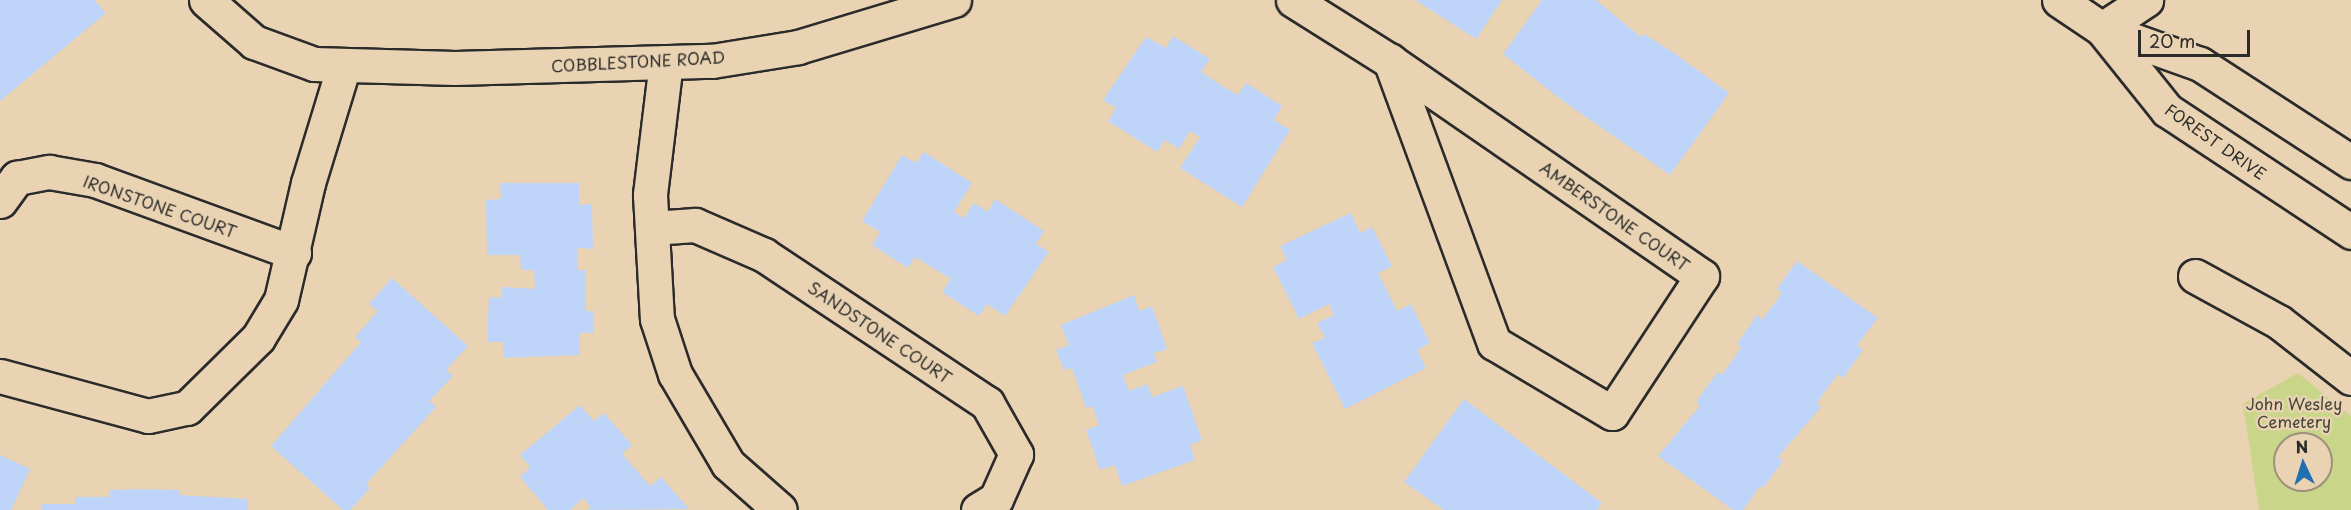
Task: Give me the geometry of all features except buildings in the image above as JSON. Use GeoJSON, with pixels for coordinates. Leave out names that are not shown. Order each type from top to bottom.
{"type":"FeatureCollection","features":[{"type":"Feature","properties":{"kind":"street","name":"COBBLESTONE ROAD"},"geometry":{"type":"LineString","coordinates":[[206,0],[254,42],[329,65],[455,68],[712,61],[798,47],[954,0]]}},
{"type":"Feature","properties":{"kind":"street","name":"AMBERSTONE COURT"},"geometry":{"type":"LineString","coordinates":[[1293,0],[1390,61],[1702,276],[1612,413],[1494,343],[1390,61]]}},
{"type":"Feature","properties":{"kind":"street","name":"FOREST DRIVE"},"geometry":{"type":"LineString","coordinates":[[2059,0],[2102,29],[2200,64],[2351,162]]}},
{"type":"Feature","properties":{"kind":"street"},"geometry":{"type":"LineString","coordinates":[[2102,29],[2146,0]]}},
{"type":"Feature","properties":{"kind":"street","name":"FOREST DRIVE"},"geometry":{"type":"LineString","coordinates":[[2102,29],[2167,110],[2351,232]]}},
{"type":"Feature","properties":{"kind":"street"},"geometry":{"type":"LineString","coordinates":[[666,62],[650,195],[657,319],[675,374],[728,464],[780,510]]}},
{"type":"Feature","properties":{"kind":"street"},"geometry":{"type":"LineString","coordinates":[[0,376],[148,416],[187,408],[258,338],[281,300],[294,253],[329,65]]}},
{"type":"Feature","properties":{"kind":"street","name":"IRONSTONE COURT"},"geometry":{"type":"LineString","coordinates":[[0,201],[17,178],[49,172],[95,180],[294,253]]}},
{"type":"Feature","properties":{"kind":"street","name":"SANDSTONE COURT"},"geometry":{"type":"LineString","coordinates":[[652,228],[695,225],[764,255],[987,403],[1016,454],[996,500],[978,510]]}},
{"type":"Feature","properties":{"kind":"street"},"geometry":{"type":"LineString","coordinates":[[2194,276],[2279,322],[2351,378]]}},
{"type":"Feature","properties":{"kind":"green space","name":"John Wesley Cemetery"},"geometry":{"type":"Polygon","coordinates":[[[2298,373],[2351,416],[2351,510],[2259,510],[2243,404],[2298,373]]]}}]}
